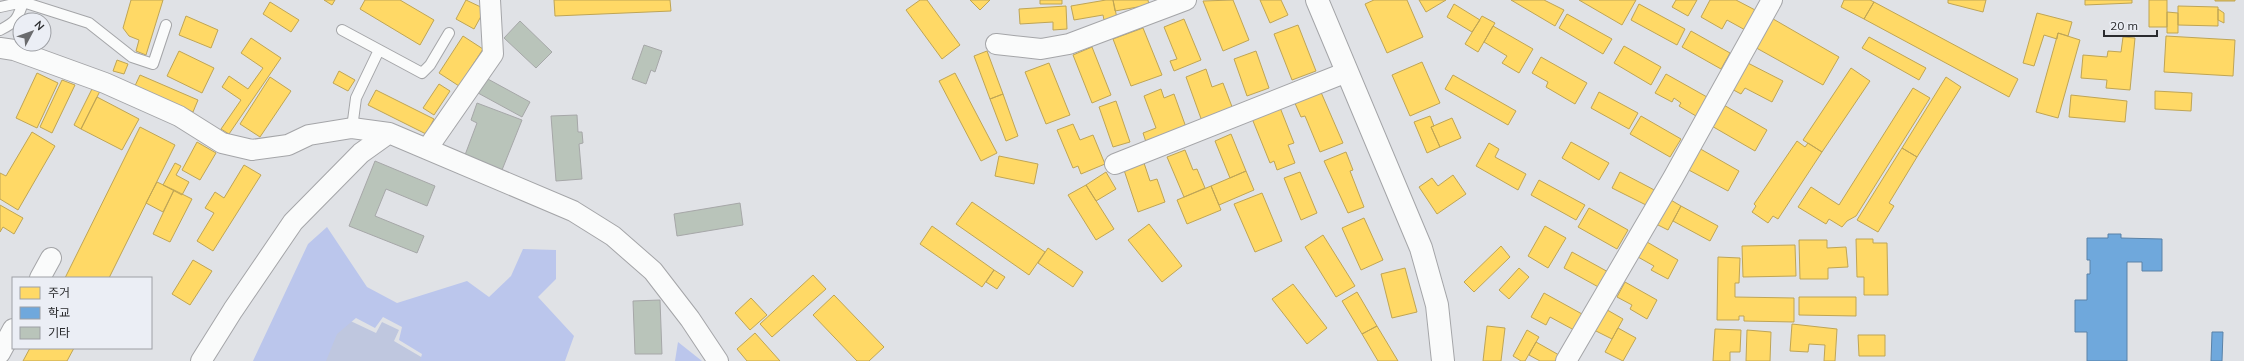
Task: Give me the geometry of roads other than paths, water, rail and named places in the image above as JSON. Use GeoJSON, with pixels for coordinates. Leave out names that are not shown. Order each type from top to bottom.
{"type":"FeatureCollection","features":[{"type":"Feature","properties":{"kind":"street"},"geometry":{"type":"LineString","coordinates":[[427,149],[493,54],[490,0]]}},
{"type":"Feature","properties":{"kind":"street"},"geometry":{"type":"LineString","coordinates":[[996,44],[1041,48],[1069,44],[1186,0]]}},
{"type":"Feature","properties":{"kind":"street"},"geometry":{"type":"LineString","coordinates":[[1317,0],[1421,248],[1438,305],[1443,361]]}},
{"type":"Feature","properties":{"kind":"street"},"geometry":{"type":"LineString","coordinates":[[1566,361],[1673,178],[1772,0]]}},
{"type":"Feature","properties":{"kind":"street"},"geometry":{"type":"LineString","coordinates":[[0,48],[14,50],[105,83],[179,116],[222,143],[252,150],[288,145],[309,135],[352,128],[389,133],[573,211],[613,236],[653,271],[690,319],[718,361]]}},
{"type":"Feature","properties":{"kind":"street"},"geometry":{"type":"LineString","coordinates":[[1115,164],[1347,72]]}},
{"type":"Feature","properties":{"kind":"street"},"geometry":{"type":"LineString","coordinates":[[201,361],[233,310],[293,222],[361,153],[389,133]]}},
{"type":"Feature","properties":{"kind":"street"},"geometry":{"type":"LineString","coordinates":[[41,277],[51,258]]}},
{"type":"Feature","properties":{"kind":"street"},"geometry":{"type":"LineString","coordinates":[[0,353],[12,331]]}},
{"type":"Feature","properties":{"kind":"lane"},"geometry":{"type":"LineString","coordinates":[[0,7],[23,2],[89,23],[132,57],[153,64],[166,25]]}},
{"type":"Feature","properties":{"kind":"lane"},"geometry":{"type":"LineString","coordinates":[[0,30],[12,24],[19,18],[23,2]]}},
{"type":"Feature","properties":{"kind":"lane"},"geometry":{"type":"LineString","coordinates":[[342,30],[422,73],[430,65],[449,33]]}},
{"type":"Feature","properties":{"kind":"lane"},"geometry":{"type":"LineString","coordinates":[[352,128],[356,98],[380,50]]}}]}
